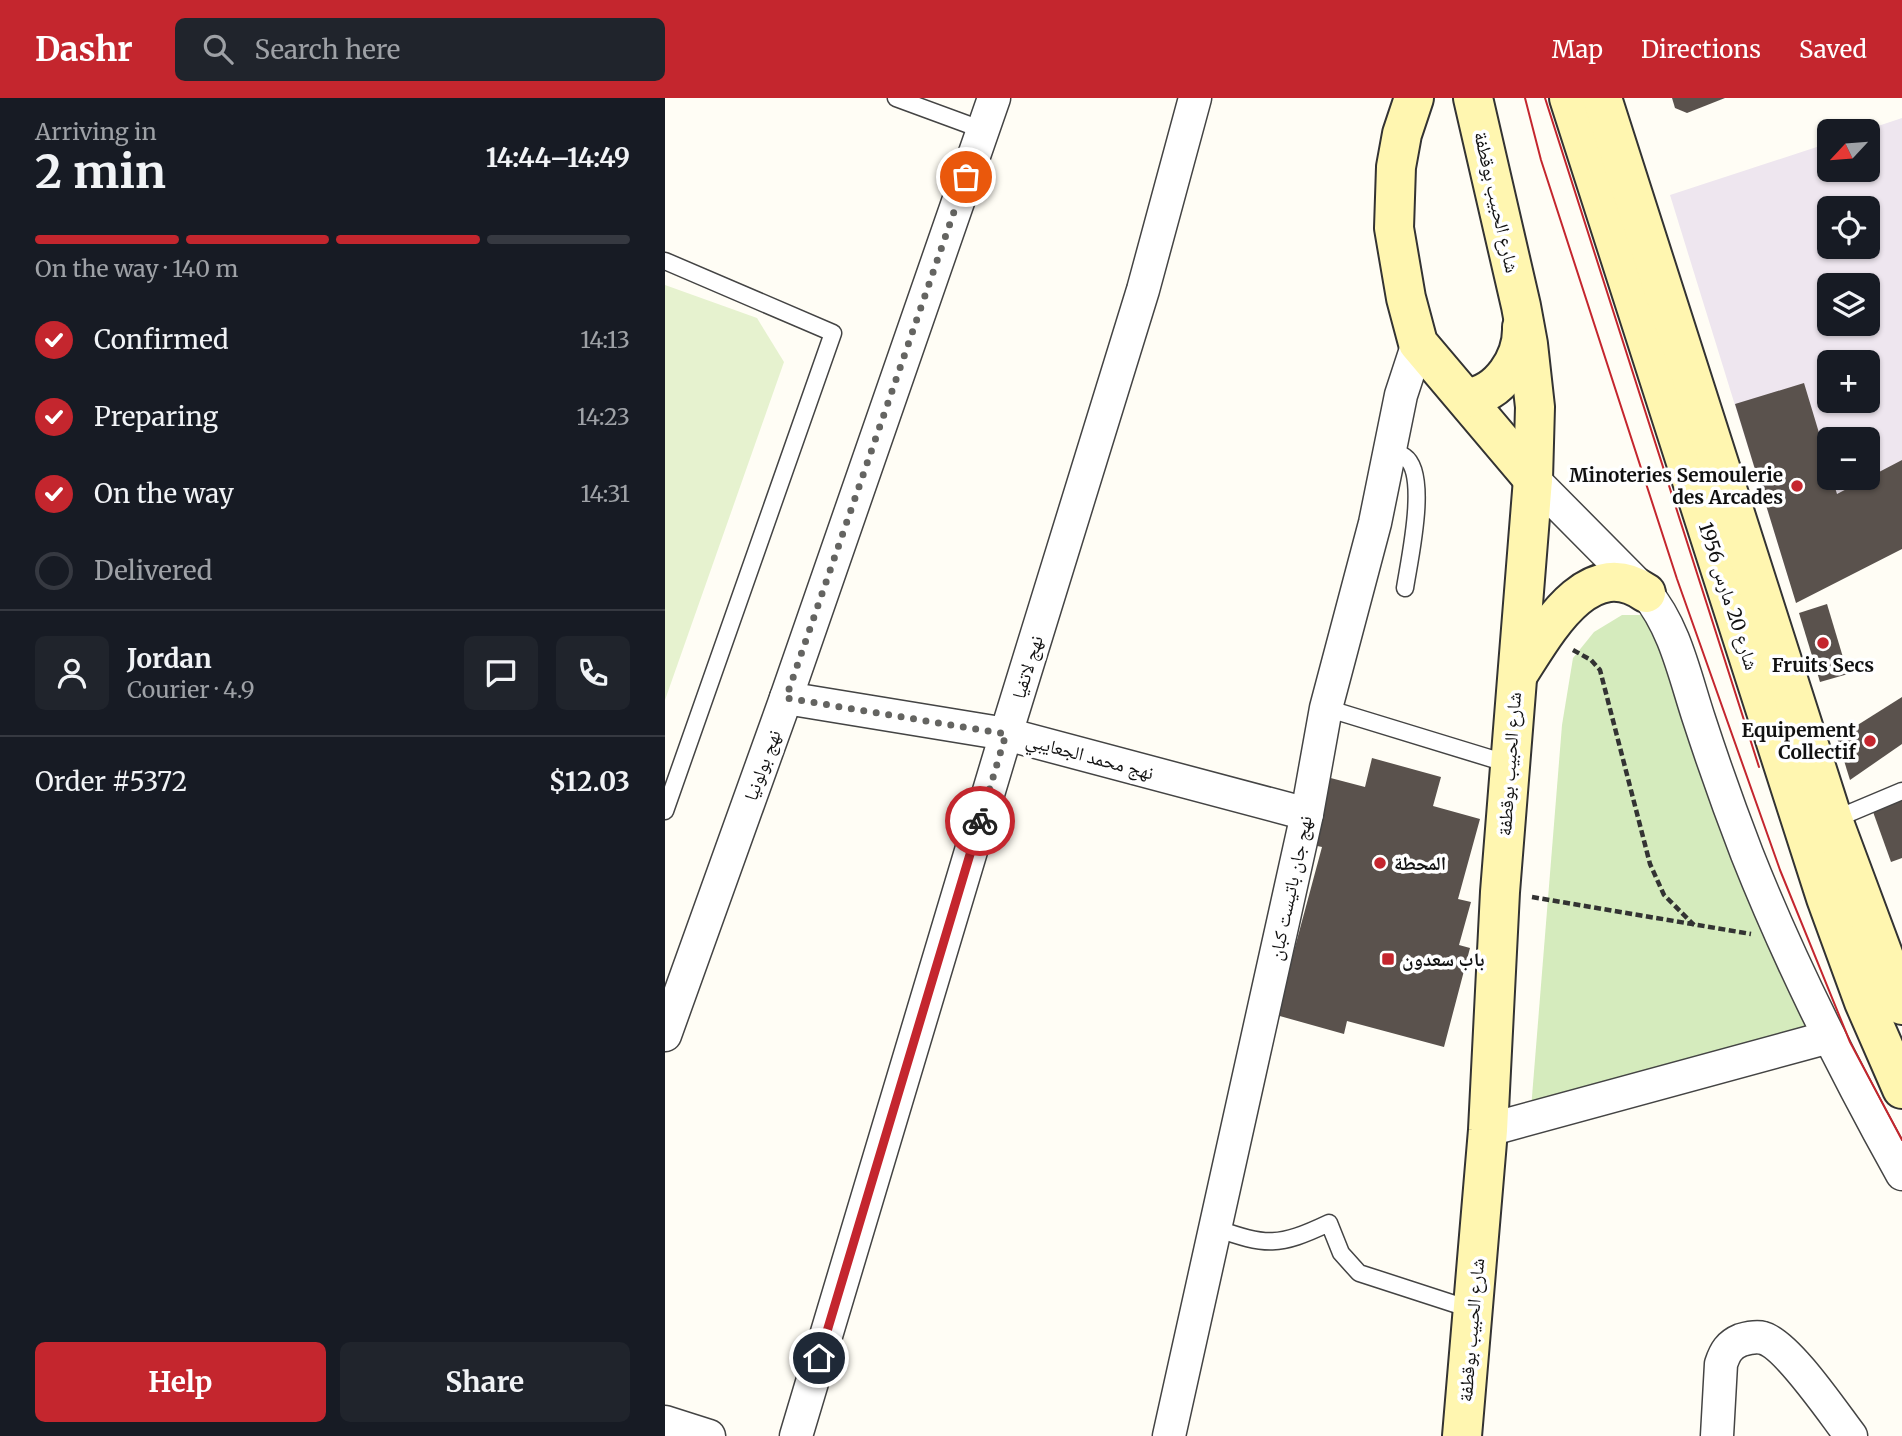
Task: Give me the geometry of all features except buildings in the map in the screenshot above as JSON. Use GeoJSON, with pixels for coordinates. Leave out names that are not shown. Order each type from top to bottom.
{"type":"FeatureCollection","features":[{"type":"Feature","properties":{"kind":"main road"},"geometry":{"type":"LineString","coordinates":[[1390,98],[1396,167],[1394,228],[1397,257],[1418,343],[1533,479]]}},
{"type":"Feature","properties":{"kind":"main road"},"geometry":{"type":"LineString","coordinates":[[1396,167],[1402,134],[1414,98]]}},
{"type":"Feature","properties":{"kind":"main road","name":"شارع الحبيب بوقطفة"},"geometry":{"type":"LineString","coordinates":[[1462,1436],[1488,1130],[1500,892],[1533,479],[1533,379],[1521,306],[1472,98]]}},
{"type":"Feature","properties":{"kind":"main road","name":"شارع 20 مارس 1956"},"geometry":{"type":"LineString","coordinates":[[1569,98],[1826,898],[1864,1002],[1901,1085]]}},
{"type":"Feature","properties":{"kind":"main road","name":"شارع 20 مارس 1956"},"geometry":{"type":"LineString","coordinates":[[1602,98],[1833,820],[1901,1002]]}},
{"type":"Feature","properties":{"kind":"main road"},"geometry":{"type":"LineString","coordinates":[[1469,402],[1491,388],[1509,371],[1517,358],[1523,331],[1521,306]]}},
{"type":"Feature","properties":{"kind":"main road"},"geometry":{"type":"LineString","coordinates":[[1469,402],[1500,447],[1514,481],[1508,649],[1515,696]]}},
{"type":"Feature","properties":{"kind":"main road"},"geometry":{"type":"LineString","coordinates":[[1515,696],[1544,634],[1567,605],[1593,587],[1611,582],[1623,581],[1646,593]]}},
{"type":"Feature","properties":{"kind":"street","name":"نهج بولونيا"},"geometry":{"type":"LineString","coordinates":[[665,1035],[786,698],[994,98]]}},
{"type":"Feature","properties":{"kind":"street","name":"نهج لاتفيا"},"geometry":{"type":"LineString","coordinates":[[796,1436],[1006,734],[1143,290],[1195,98]]}},
{"type":"Feature","properties":{"kind":"street","name":"نهج جان باتيست كبان"},"geometry":{"type":"LineString","coordinates":[[1169,1436],[1307,814],[1326,708],[1375,523],[1401,395],[1418,343]]}},
{"type":"Feature","properties":{"kind":"street"},"geometry":{"type":"LineString","coordinates":[[1533,479],[1646,593],[1660,612],[1676,649],[1714,766],[1782,939],[1829,1037],[1902,1174]]}},
{"type":"Feature","properties":{"kind":"street","name":"نهج محمد الجعايبي"},"geometry":{"type":"LineString","coordinates":[[786,698],[1006,734],[1307,814]]}},
{"type":"Feature","properties":{"kind":"street"},"geometry":{"type":"LineString","coordinates":[[1488,1130],[1829,1037]]}},
{"type":"Feature","properties":{"kind":"street"},"geometry":{"type":"LineString","coordinates":[[1717,1436],[1721,1364],[1724,1354],[1728,1347],[1735,1343],[1754,1337],[1769,1340],[1789,1357],[1851,1436]]}},
{"type":"Feature","properties":{"kind":"street"},"geometry":{"type":"LineString","coordinates":[[665,1422],[709,1436]]}},
{"type":"Feature","properties":{"kind":"lane"},"geometry":{"type":"LineString","coordinates":[[896,98],[983,130]]}},
{"type":"Feature","properties":{"kind":"lane"},"geometry":{"type":"LineString","coordinates":[[665,261],[833,333],[665,811]]}},
{"type":"Feature","properties":{"kind":"lane"},"geometry":{"type":"LineString","coordinates":[[1390,450],[1406,457],[1413,468],[1417,494],[1405,588]]}},
{"type":"Feature","properties":{"kind":"lane"},"geometry":{"type":"LineString","coordinates":[[1326,708],[1509,764]]}},
{"type":"Feature","properties":{"kind":"lane"},"geometry":{"type":"LineString","coordinates":[[1833,820],[1902,790]]}},
{"type":"Feature","properties":{"kind":"lane"},"geometry":{"type":"LineString","coordinates":[[1215,1228],[1266,1243],[1296,1238],[1329,1223],[1341,1253],[1359,1273],[1473,1310]]}},
{"type":"Feature","properties":{"kind":"path"},"geometry":{"type":"LineString","coordinates":[[1544,634],[1591,660],[1600,670],[1650,864],[1664,895],[1693,925]]}},
{"type":"Feature","properties":{"kind":"path"},"geometry":{"type":"LineString","coordinates":[[1500,892],[1782,939]]}},
{"type":"Feature","properties":{"kind":"shaded area"},"geometry":{"type":"Polygon","coordinates":[[[1902,118],[1902,522],[1789,580],[1670,195],[1817,147],[1817,182],[1880,182],[1880,125],[1902,118]]]}},
{"type":"Feature","properties":{"kind":"green space"},"geometry":{"type":"Polygon","coordinates":[[[665,285],[757,318],[784,362],[665,700],[665,285]]]}},
{"type":"Feature","properties":{"kind":"green space"},"geometry":{"type":"Polygon","coordinates":[[[1622,615],[1647,615],[1811,1026],[1531,1109],[1562,725],[1573,658],[1594,632],[1622,615]]]}},
{"type":"Feature","properties":{"kind":"tram line"},"geometry":{"type":"LineString","coordinates":[[1525,98],[1541,160],[1677,579],[1780,870],[1850,1042],[1902,1140]]}},
{"type":"Feature","properties":{"kind":"tram line"},"geometry":{"type":"LineString","coordinates":[[1545,98],[1759,767]]}},
{"type":"Feature","properties":{"kind":"way so far"},"geometry":{"type":"LineString","coordinates":[[966,177],[786,698],[1006,734],[980,821]]}},
{"type":"Feature","properties":{"kind":"place","name":"Minoteries Semoulerie des Arcades"},"geometry":{"type":"Point","coordinates":[1797,486]}},
{"type":"Feature","properties":{"kind":"place","name":"Fruits Secs"},"geometry":{"type":"Point","coordinates":[1823,643]}},
{"type":"Feature","properties":{"kind":"place","name":"Equipement Collectif"},"geometry":{"type":"Point","coordinates":[1870,741]}},
{"type":"Feature","properties":{"kind":"place","name":"المحطة"},"geometry":{"type":"Point","coordinates":[1380,863]}},
{"type":"Feature","properties":{"kind":"place","name":"باب سعدون"},"geometry":{"type":"Point","coordinates":[1388,959]}},
{"type":"Feature","properties":{"kind":"route"},"geometry":{"type":"LineString","coordinates":[[819,1358],[980,821]]}}]}
